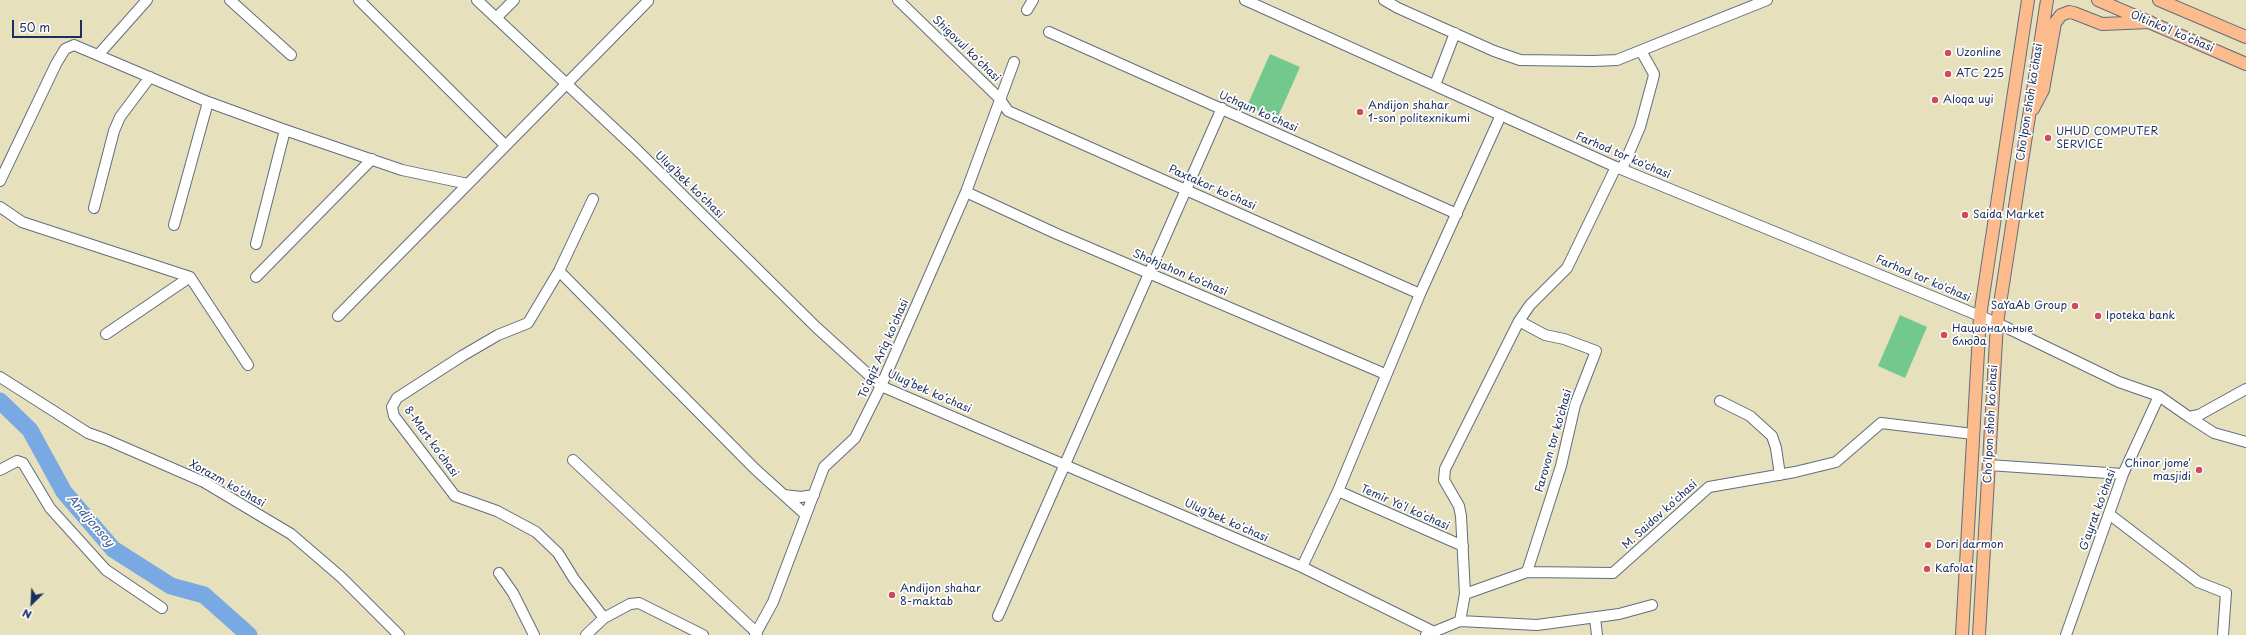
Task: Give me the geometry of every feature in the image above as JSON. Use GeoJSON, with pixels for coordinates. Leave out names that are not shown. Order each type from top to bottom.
{"type":"FeatureCollection","features":[{"type":"Feature","properties":{"kind":"main road","name":"Choʻlpon shoh koʻchasi"},"geometry":{"type":"LineString","coordinates":[[1962,635],[1980,316],[2028,0]]}},
{"type":"Feature","properties":{"kind":"main road","name":"Choʻlpon shoh koʻchasi"},"geometry":{"type":"LineString","coordinates":[[1979,635],[1997,323],[2047,0]]}},
{"type":"Feature","properties":{"kind":"main road","name":"Oltinkoʻl koʻchasi"},"geometry":{"type":"LineString","coordinates":[[2098,0],[2246,64]]}},
{"type":"Feature","properties":{"kind":"main road"},"geometry":{"type":"LineString","coordinates":[[2159,0],[2246,38]]}},
{"type":"Feature","properties":{"kind":"main road"},"geometry":{"type":"LineString","coordinates":[[2179,0],[2198,17]]}},
{"type":"Feature","properties":{"kind":"main road"},"geometry":{"type":"LineString","coordinates":[[2028,121],[2043,90],[2053,28],[2056,20],[2061,15],[2069,12],[2074,13],[2102,24],[2150,22]]}},
{"type":"Feature","properties":{"kind":"street"},"geometry":{"type":"LineString","coordinates":[[99,54],[147,0]]}},
{"type":"Feature","properties":{"kind":"street"},"geometry":{"type":"LineString","coordinates":[[230,0],[291,55]]}},
{"type":"Feature","properties":{"kind":"street"},"geometry":{"type":"LineString","coordinates":[[359,0],[505,145]]}},
{"type":"Feature","properties":{"kind":"street","name":"Ulugʻbek koʻchasi"},"geometry":{"type":"LineString","coordinates":[[477,0],[697,208],[816,326],[882,386],[1302,567],[1429,633]]}},
{"type":"Feature","properties":{"kind":"street"},"geometry":{"type":"LineString","coordinates":[[496,18],[514,0]]}},
{"type":"Feature","properties":{"kind":"street","name":"Shigovul koʻchasi"},"geometry":{"type":"LineString","coordinates":[[898,0],[999,98]]}},
{"type":"Feature","properties":{"kind":"street"},"geometry":{"type":"LineString","coordinates":[[1027,10],[1033,0]]}},
{"type":"Feature","properties":{"kind":"street","name":"Farhod tor ko'chasi"},"geometry":{"type":"LineString","coordinates":[[1245,0],[1619,168],[1997,323]]}},
{"type":"Feature","properties":{"kind":"street"},"geometry":{"type":"LineString","coordinates":[[1384,0],[1398,8],[1494,51],[1520,60],[1593,61],[1617,60],[1767,0]]}},
{"type":"Feature","properties":{"kind":"street"},"geometry":{"type":"LineString","coordinates":[[338,316],[648,1]]}},
{"type":"Feature","properties":{"kind":"street","name":"Uchqun koʻchasi"},"geometry":{"type":"LineString","coordinates":[[1050,32],[1457,214]]}},
{"type":"Feature","properties":{"kind":"street"},"geometry":{"type":"LineString","coordinates":[[1435,85],[1455,33]]}},
{"type":"Feature","properties":{"kind":"street"},"geometry":{"type":"LineString","coordinates":[[0,181],[65,50],[74,45],[99,54],[208,102],[285,130],[402,170],[468,184]]}},
{"type":"Feature","properties":{"kind":"street"},"geometry":{"type":"LineString","coordinates":[[1460,621],[1465,594],[1461,516],[1458,506],[1444,480],[1446,469],[1519,321],[1530,305],[1567,268],[1640,127],[1653,79],[1651,68],[1641,51]]}},
{"type":"Feature","properties":{"kind":"street","name":"Toʻqqiz Ariq koʻchasi"},"geometry":{"type":"LineString","coordinates":[[573,460],[756,634],[773,602],[826,464],[855,438],[882,386],[966,192],[999,98],[1014,62]]}},
{"type":"Feature","properties":{"kind":"street"},"geometry":{"type":"LineString","coordinates":[[94,208],[114,131],[120,117],[150,77]]}},
{"type":"Feature","properties":{"kind":"street","name":"Paxtakor koʻchasi"},"geometry":{"type":"LineString","coordinates":[[999,98],[1008,111],[1420,294]]}},
{"type":"Feature","properties":{"kind":"street"},"geometry":{"type":"LineString","coordinates":[[174,225],[208,102]]}},
{"type":"Feature","properties":{"kind":"street"},"geometry":{"type":"LineString","coordinates":[[998,616],[1222,108]]}},
{"type":"Feature","properties":{"kind":"street"},"geometry":{"type":"LineString","coordinates":[[1302,567],[1338,491],[1385,374],[1501,115]]}},
{"type":"Feature","properties":{"kind":"street"},"geometry":{"type":"LineString","coordinates":[[256,244],[285,130]]}},
{"type":"Feature","properties":{"kind":"street"},"geometry":{"type":"LineString","coordinates":[[256,277],[372,159]]}},
{"type":"Feature","properties":{"kind":"street","name":"Shohjahon ko'chasi"},"geometry":{"type":"LineString","coordinates":[[966,192],[1056,234],[1385,374]]}},
{"type":"Feature","properties":{"kind":"street","name":"8-Mart koʻchasi"},"geometry":{"type":"LineString","coordinates":[[593,199],[559,271],[528,323],[498,335],[462,356],[398,398],[392,407],[394,416],[455,496],[497,511],[536,532],[558,553],[574,579],[604,618]]}},
{"type":"Feature","properties":{"kind":"street"},"geometry":{"type":"LineString","coordinates":[[0,207],[22,222],[190,277],[248,365]]}},
{"type":"Feature","properties":{"kind":"street"},"geometry":{"type":"LineString","coordinates":[[559,271],[755,469],[806,515]]}},
{"type":"Feature","properties":{"kind":"street"},"geometry":{"type":"LineString","coordinates":[[106,334],[190,277]]}},
{"type":"Feature","properties":{"kind":"street","name":"Farovon tor ko'chasi"},"geometry":{"type":"LineString","coordinates":[[1519,321],[1545,335],[1582,345],[1596,351],[1575,405],[1561,466],[1527,572]]}},
{"type":"Feature","properties":{"kind":"street"},"geometry":{"type":"LineString","coordinates":[[1997,323],[2118,382],[2159,396],[2214,433],[2246,442]]}},
{"type":"Feature","properties":{"kind":"street","name":"Xorazm koʻchasi"},"geometry":{"type":"LineString","coordinates":[[0,377],[88,433],[106,439],[204,482],[291,534],[341,577],[399,635]]}},
{"type":"Feature","properties":{"kind":"street"},"geometry":{"type":"LineString","coordinates":[[2189,417],[2199,414],[2246,389]]}},
{"type":"Feature","properties":{"kind":"street","name":"Gʻayrat koʻchasi"},"geometry":{"type":"LineString","coordinates":[[2066,635],[2123,474],[2159,396]]}},
{"type":"Feature","properties":{"kind":"street"},"geometry":{"type":"LineString","coordinates":[[1720,400],[1750,416],[1772,436],[1776,448],[1780,475]]}},
{"type":"Feature","properties":{"kind":"street","name":"M. Saidov koʻchasi"},"geometry":{"type":"LineString","coordinates":[[1465,594],[1527,572],[1613,573],[1710,487],[1780,475],[1836,462],[1881,424],[1973,434]]}},
{"type":"Feature","properties":{"kind":"street"},"geometry":{"type":"LineString","coordinates":[[0,470],[17,461],[23,463],[50,508],[106,570],[162,608]]}},
{"type":"Feature","properties":{"kind":"street"},"geometry":{"type":"LineString","coordinates":[[1988,465],[2123,474]]}},
{"type":"Feature","properties":{"kind":"street","name":"Temir Yoʻl koʻchasi"},"geometry":{"type":"LineString","coordinates":[[1338,491],[1463,546]]}},
{"type":"Feature","properties":{"kind":"street"},"geometry":{"type":"LineString","coordinates":[[784,495],[801,497],[814,495]]}},
{"type":"Feature","properties":{"kind":"street"},"geometry":{"type":"LineString","coordinates":[[2109,514],[2198,582],[2226,593],[2223,635]]}},
{"type":"Feature","properties":{"kind":"street"},"geometry":{"type":"LineString","coordinates":[[499,573],[513,593],[534,635]]}},
{"type":"Feature","properties":{"kind":"street"},"geometry":{"type":"LineString","coordinates":[[586,635],[604,618],[630,604],[639,603],[703,635]]}},
{"type":"Feature","properties":{"kind":"street"},"geometry":{"type":"LineString","coordinates":[[1429,633],[1460,621],[1537,625],[1619,614],[1652,605]]}},
{"type":"Feature","properties":{"kind":"street"},"geometry":{"type":"LineString","coordinates":[[1595,618],[1597,635]]}},
{"type":"Feature","properties":{"kind":"green space"},"geometry":{"type":"Polygon","coordinates":[[[1270,54],[1300,67],[1277,119],[1247,106],[1270,54]]]}},
{"type":"Feature","properties":{"kind":"green space"},"geometry":{"type":"Polygon","coordinates":[[[1900,315],[1927,327],[1905,378],[1878,366],[1900,315]]]}},
{"type":"Feature","properties":{"kind":"waterway","name":"Andijonsoy"},"geometry":{"type":"LineString","coordinates":[[0,401],[30,430],[64,492],[113,549],[171,586],[204,595],[249,635]]}},
{"type":"Feature","properties":{"kind":"place","name":"Uzonline"},"geometry":{"type":"Point","coordinates":[1948,53]}},
{"type":"Feature","properties":{"kind":"place","name":"АТС 225"},"geometry":{"type":"Point","coordinates":[1948,74]}},
{"type":"Feature","properties":{"kind":"place","name":"Aloqa uyi"},"geometry":{"type":"Point","coordinates":[1935,100]}},
{"type":"Feature","properties":{"kind":"place","name":"Andijon shahar 1-son politexnikumi"},"geometry":{"type":"Point","coordinates":[1360,112]}},
{"type":"Feature","properties":{"kind":"place","name":"UHUD COMPUTER SERVICE"},"geometry":{"type":"Point","coordinates":[2048,138]}},
{"type":"Feature","properties":{"kind":"place","name":"Saida Market"},"geometry":{"type":"Point","coordinates":[1965,215]}},
{"type":"Feature","properties":{"kind":"place","name":"SaYaAb Group"},"geometry":{"type":"Point","coordinates":[2075,306]}},
{"type":"Feature","properties":{"kind":"place","name":"Ipoteka bank"},"geometry":{"type":"Point","coordinates":[2098,316]}},
{"type":"Feature","properties":{"kind":"place","name":"Национальные блюда"},"geometry":{"type":"Point","coordinates":[1944,335]}},
{"type":"Feature","properties":{"kind":"place","name":"Chinor jome' masjidi"},"geometry":{"type":"Point","coordinates":[2199,470]}},
{"type":"Feature","properties":{"kind":"place","name":"Dori darmon"},"geometry":{"type":"Point","coordinates":[1928,545]}},
{"type":"Feature","properties":{"kind":"place","name":"Kafolat"},"geometry":{"type":"Point","coordinates":[1927,569]}},
{"type":"Feature","properties":{"kind":"place","name":"Andijon shahar 8-maktab"},"geometry":{"type":"Point","coordinates":[892,595]}}]}
